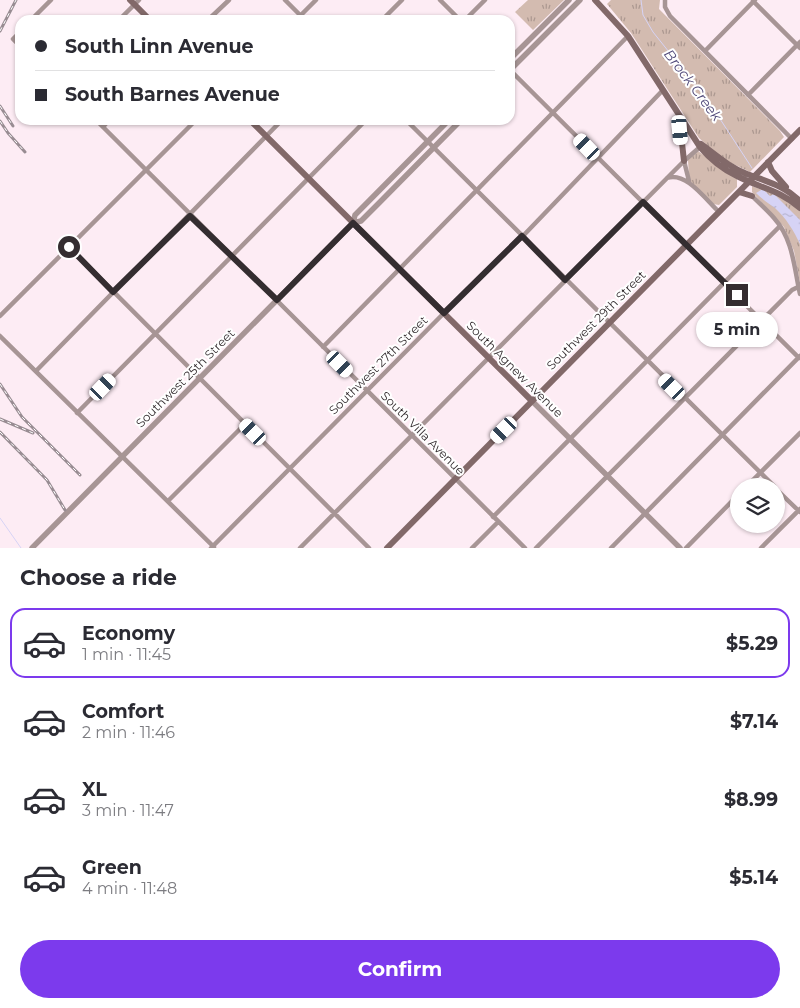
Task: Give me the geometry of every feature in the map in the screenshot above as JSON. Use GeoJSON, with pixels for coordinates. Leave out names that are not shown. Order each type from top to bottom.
{"type":"FeatureCollection","features":[{"type":"Feature","properties":{"kind":"main road"},"geometry":{"type":"LineString","coordinates":[[595,0],[628,36],[698,145],[715,163],[739,177],[776,184],[789,192]]}},
{"type":"Feature","properties":{"kind":"main road"},"geometry":{"type":"LineString","coordinates":[[134,1],[146,15]]}},
{"type":"Feature","properties":{"kind":"main road"},"geometry":{"type":"LineString","coordinates":[[679,115],[684,161]]}},
{"type":"Feature","properties":{"kind":"main road","name":"South Agnew Avenue"},"geometry":{"type":"LineString","coordinates":[[255,125],[532,401]]}},
{"type":"Feature","properties":{"kind":"main road","name":"Southwest 29th Street"},"geometry":{"type":"LineString","coordinates":[[387,548],[800,130]]}},
{"type":"Feature","properties":{"kind":"main road"},"geometry":{"type":"LineString","coordinates":[[698,145],[750,180],[779,193],[800,206]]}},
{"type":"Feature","properties":{"kind":"main road"},"geometry":{"type":"LineString","coordinates":[[768,162],[772,171],[800,206]]}},
{"type":"Feature","properties":{"kind":"main road"},"geometry":{"type":"LineString","coordinates":[[739,177],[740,186],[738,192],[752,196],[750,180]]}},
{"type":"Feature","properties":{"kind":"street"},"geometry":{"type":"LineString","coordinates":[[36,15],[51,0]]}},
{"type":"Feature","properties":{"kind":"street"},"geometry":{"type":"LineString","coordinates":[[213,15],[229,0]]}},
{"type":"Feature","properties":{"kind":"street"},"geometry":{"type":"LineString","coordinates":[[285,0],[300,15]]}},
{"type":"Feature","properties":{"kind":"street"},"geometry":{"type":"LineString","coordinates":[[302,15],[316,0]]}},
{"type":"Feature","properties":{"kind":"street"},"geometry":{"type":"LineString","coordinates":[[387,15],[402,0]]}},
{"type":"Feature","properties":{"kind":"street"},"geometry":{"type":"LineString","coordinates":[[440,0],[455,15]]}},
{"type":"Feature","properties":{"kind":"street"},"geometry":{"type":"LineString","coordinates":[[470,15],[485,0]]}},
{"type":"Feature","properties":{"kind":"street"},"geometry":{"type":"LineString","coordinates":[[515,54],[569,0]]}},
{"type":"Feature","properties":{"kind":"street"},"geometry":{"type":"LineString","coordinates":[[515,65],[580,0]]}},
{"type":"Feature","properties":{"kind":"street"},"geometry":{"type":"LineString","coordinates":[[705,50],[753,0],[799,45],[748,95]]}},
{"type":"Feature","properties":{"kind":"street"},"geometry":{"type":"LineString","coordinates":[[123,15],[134,1]]}},
{"type":"Feature","properties":{"kind":"street"},"geometry":{"type":"LineString","coordinates":[[665,2],[670,16],[792,139]]}},
{"type":"Feature","properties":{"kind":"street"},"geometry":{"type":"LineString","coordinates":[[323,347],[628,36]]}},
{"type":"Feature","properties":{"kind":"street"},"geometry":{"type":"LineString","coordinates":[[515,75],[799,357],[611,548]]}},
{"type":"Feature","properties":{"kind":"street","name":"Southwest 27th Street"},"geometry":{"type":"LineString","coordinates":[[213,547],[289,468],[522,236],[663,90]]}},
{"type":"Feature","properties":{"kind":"street"},"geometry":{"type":"LineString","coordinates":[[0,316],[191,125]]}},
{"type":"Feature","properties":{"kind":"street"},"geometry":{"type":"LineString","coordinates":[[36,371],[190,216],[277,125]]}},
{"type":"Feature","properties":{"kind":"street"},"geometry":{"type":"LineString","coordinates":[[78,413],[361,125]]}},
{"type":"Feature","properties":{"kind":"street"},"geometry":{"type":"LineString","coordinates":[[411,125],[765,478]]}},
{"type":"Feature","properties":{"kind":"street","name":"Southwest 25th Street"},"geometry":{"type":"LineString","coordinates":[[353,223],[355,215],[444,125]]}},
{"type":"Feature","properties":{"kind":"street","name":"Southwest 25th Street"},"geometry":{"type":"LineString","coordinates":[[32,548],[353,223],[361,220],[456,125]]}},
{"type":"Feature","properties":{"kind":"street","name":"South Villa Avenue"},"geometry":{"type":"LineString","coordinates":[[103,127],[190,216],[277,300],[525,548]]}},
{"type":"Feature","properties":{"kind":"street"},"geometry":{"type":"LineString","coordinates":[[300,548],[698,145]]}},
{"type":"Feature","properties":{"kind":"street"},"geometry":{"type":"LineString","coordinates":[[684,161],[689,182]]}},
{"type":"Feature","properties":{"kind":"street"},"geometry":{"type":"LineString","coordinates":[[666,179],[673,176],[684,178],[719,212]]}},
{"type":"Feature","properties":{"kind":"street"},"geometry":{"type":"LineString","coordinates":[[752,196],[780,226],[790,248],[800,294]]}},
{"type":"Feature","properties":{"kind":"street"},"geometry":{"type":"LineString","coordinates":[[493,517],[780,226]]}},
{"type":"Feature","properties":{"kind":"street"},"geometry":{"type":"LineString","coordinates":[[69,247],[369,548]]}},
{"type":"Feature","properties":{"kind":"street"},"geometry":{"type":"LineString","coordinates":[[536,548],[792,290],[798,287]]}},
{"type":"Feature","properties":{"kind":"street"},"geometry":{"type":"LineString","coordinates":[[0,336],[213,547]]}},
{"type":"Feature","properties":{"kind":"street","name":"South Agnew Avenue"},"geometry":{"type":"LineString","coordinates":[[532,401],[680,548]]}},
{"type":"Feature","properties":{"kind":"street"},"geometry":{"type":"LineString","coordinates":[[168,501],[245,424]]}},
{"type":"Feature","properties":{"kind":"street"},"geometry":{"type":"LineString","coordinates":[[755,478],[800,433]]}},
{"type":"Feature","properties":{"kind":"street"},"geometry":{"type":"LineString","coordinates":[[761,548],[799,510],[785,497]]}},
{"type":"Feature","properties":{"kind":"street"},"geometry":{"type":"LineString","coordinates":[[686,548],[730,503]]}},
{"type":"Feature","properties":{"kind":"street"},"geometry":{"type":"LineString","coordinates":[[472,548],[498,522]]}},
{"type":"Feature","properties":{"kind":"green space"},"geometry":{"type":"Polygon","coordinates":[[[528,0],[564,0],[533,30],[515,12],[528,0]]]}},
{"type":"Feature","properties":{"kind":"green space"},"geometry":{"type":"Polygon","coordinates":[[[611,0],[660,0],[659,9],[780,131],[784,137],[750,172],[723,159],[699,138],[631,33],[607,4],[611,0]]]}},
{"type":"Feature","properties":{"kind":"green space"},"geometry":{"type":"Polygon","coordinates":[[[698,151],[737,179],[737,187],[719,205],[713,204],[691,182],[689,177],[688,160],[698,151]]]}},
{"type":"Feature","properties":{"kind":"green space"},"geometry":{"type":"Polygon","coordinates":[[[752,186],[783,198],[800,211],[800,283],[794,251],[784,227],[752,192],[752,186]]]}},
{"type":"Feature","properties":{"kind":"water"},"geometry":{"type":"Polygon","coordinates":[[[763,189],[770,196],[774,194],[800,220],[800,244],[783,216],[756,193],[763,189]]]}},
{"type":"Feature","properties":{"kind":"waterway","name":"Brock Creek"},"geometry":{"type":"LineString","coordinates":[[641,0],[643,15],[653,32],[709,102],[752,168]]}},
{"type":"Feature","properties":{"kind":"waterway"},"geometry":{"type":"LineString","coordinates":[[0,518],[21,548]]}},
{"type":"Feature","properties":{"kind":"railway"},"geometry":{"type":"LineString","coordinates":[[0,31],[16,0]]}},
{"type":"Feature","properties":{"kind":"railway"},"geometry":{"type":"LineString","coordinates":[[0,106],[13,126]]}},
{"type":"Feature","properties":{"kind":"railway"},"geometry":{"type":"LineString","coordinates":[[0,121],[25,152]]}},
{"type":"Feature","properties":{"kind":"railway"},"geometry":{"type":"LineString","coordinates":[[0,384],[22,417],[80,475]]}},
{"type":"Feature","properties":{"kind":"railway"},"geometry":{"type":"LineString","coordinates":[[0,419],[33,433]]}},
{"type":"Feature","properties":{"kind":"railway"},"geometry":{"type":"LineString","coordinates":[[0,432],[47,480],[65,510]]}},
{"type":"Feature","properties":{"kind":"route"},"geometry":{"type":"LineString","coordinates":[[69,247],[113,292],[190,216],[277,300],[353,223],[444,313],[522,236],[565,280],[643,202],[737,295]]}}]}
